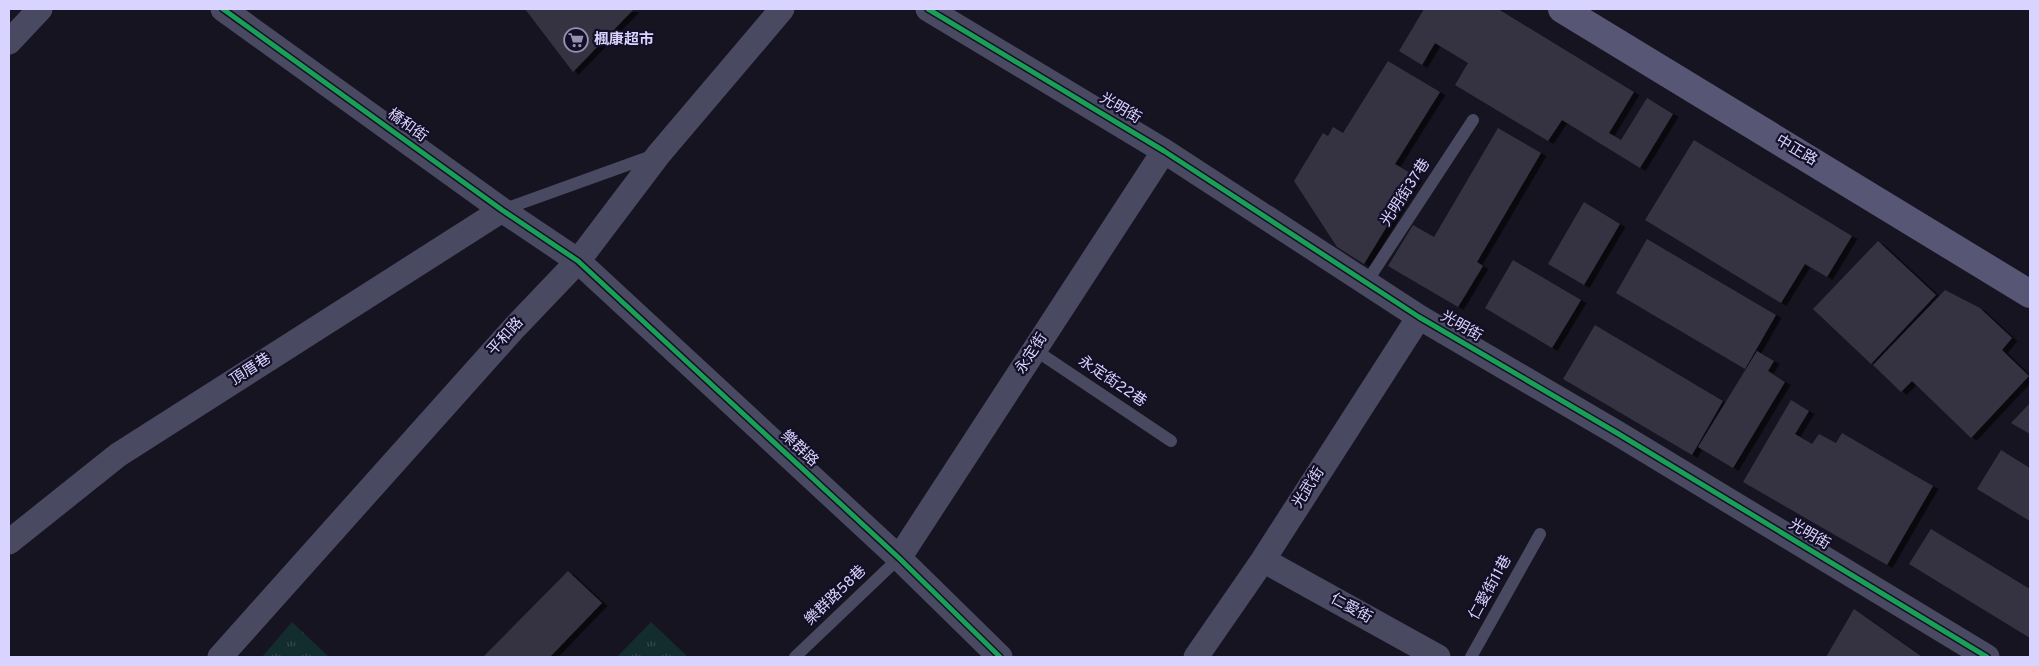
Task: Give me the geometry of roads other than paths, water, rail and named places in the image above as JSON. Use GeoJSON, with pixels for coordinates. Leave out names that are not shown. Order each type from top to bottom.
{"type":"FeatureCollection","features":[{"type":"Feature","properties":{"kind":"main road","name":"中正路"},"geometry":{"type":"LineString","coordinates":[[1562,9],[2030,294]]}},
{"type":"Feature","properties":{"kind":"street"},"geometry":{"type":"LineString","coordinates":[[9,42],[40,9]]}},
{"type":"Feature","properties":{"kind":"street","name":"橋和街"},"geometry":{"type":"LineString","coordinates":[[223,9],[502,210],[578,261]]}},
{"type":"Feature","properties":{"kind":"street","name":"平和路"},"geometry":{"type":"LineString","coordinates":[[220,657],[515,327],[578,261],[659,154],[782,9]]}},
{"type":"Feature","properties":{"kind":"street","name":"光明街"},"geometry":{"type":"LineString","coordinates":[[928,9],[1164,151],[1418,316],[1626,438],[1987,657]]}},
{"type":"Feature","properties":{"kind":"street","name":"永定街"},"geometry":{"type":"LineString","coordinates":[[899,558],[1164,151]]}},
{"type":"Feature","properties":{"kind":"street","name":"頂厝巷"},"geometry":{"type":"LineString","coordinates":[[9,542],[118,455],[502,210]]}},
{"type":"Feature","properties":{"kind":"street","name":"樂群路"},"geometry":{"type":"LineString","coordinates":[[578,261],[899,558],[1000,657]]}},
{"type":"Feature","properties":{"kind":"street","name":"光武街"},"geometry":{"type":"LineString","coordinates":[[1196,657],[1263,560],[1418,316]]}},
{"type":"Feature","properties":{"kind":"street","name":"仁愛街"},"geometry":{"type":"LineString","coordinates":[[1263,560],[1438,657]]}},
{"type":"Feature","properties":{"kind":"lane","name":"光明街37巷"},"geometry":{"type":"LineString","coordinates":[[1366,282],[1473,120]]}},
{"type":"Feature","properties":{"kind":"lane"},"geometry":{"type":"LineString","coordinates":[[502,210],[659,154]]}},
{"type":"Feature","properties":{"kind":"lane","name":"永定街22巷"},"geometry":{"type":"LineString","coordinates":[[1035,350],[1171,441]]}},
{"type":"Feature","properties":{"kind":"lane","name":"仁愛街11巷"},"geometry":{"type":"LineString","coordinates":[[1471,657],[1540,534]]}},
{"type":"Feature","properties":{"kind":"lane","name":"樂群路58巷"},"geometry":{"type":"LineString","coordinates":[[795,657],[899,558]]}},
{"type":"Feature","properties":{"kind":"place","name":"楓康超市"},"geometry":{"type":"Point","coordinates":[576,40]}}]}
